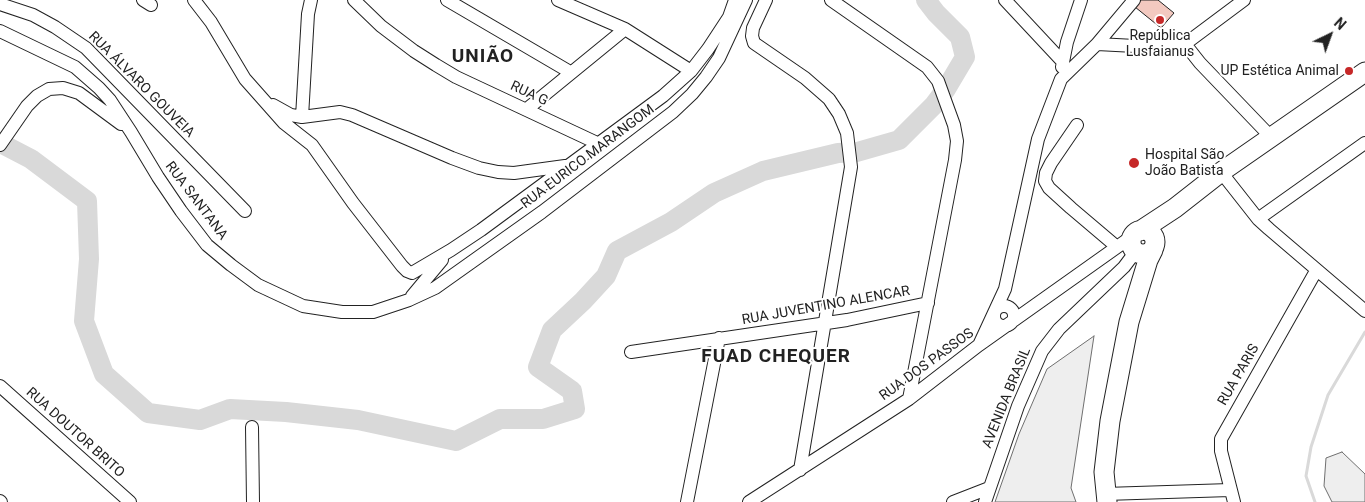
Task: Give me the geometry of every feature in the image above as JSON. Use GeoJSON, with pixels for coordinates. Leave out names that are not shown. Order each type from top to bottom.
{"type":"FeatureCollection","features":[{"type":"Feature","properties":{"kind":"highway"},"geometry":{"type":"LineString","coordinates":[[1106,498],[1104,472],[1110,421],[1129,322],[1143,278],[1136,245],[1176,208],[1221,172],[1365,72]]}},
{"type":"Feature","properties":{"kind":"street"},"geometry":{"type":"LineString","coordinates":[[194,0],[211,22],[245,80],[262,99],[291,115],[302,117],[340,112],[352,115],[452,158],[479,168],[498,172],[514,173],[566,166]]}},
{"type":"Feature","properties":{"kind":"street"},"geometry":{"type":"LineString","coordinates":[[298,0],[308,14]]}},
{"type":"Feature","properties":{"kind":"street"},"geometry":{"type":"LineString","coordinates":[[302,117],[310,0]]}},
{"type":"Feature","properties":{"kind":"street","name":"RUA G"},"geometry":{"type":"LineString","coordinates":[[354,0],[381,26],[421,56],[456,77],[597,143]]}},
{"type":"Feature","properties":{"kind":"street"},"geometry":{"type":"LineString","coordinates":[[446,0],[570,72]]}},
{"type":"Feature","properties":{"kind":"street"},"geometry":{"type":"LineString","coordinates":[[558,0],[625,29],[690,71]]}},
{"type":"Feature","properties":{"kind":"street","name":"RUA EURICO MARANGOM"},"geometry":{"type":"LineString","coordinates":[[262,99],[284,123],[312,145],[353,204],[402,266],[412,273],[451,250],[524,199],[597,143],[663,96],[690,71],[719,34],[729,17],[735,0]]}},
{"type":"Feature","properties":{"kind":"street","name":"RUA EURICO MARANGOM"},"geometry":{"type":"LineString","coordinates":[[409,300],[435,288],[542,212],[673,112],[706,77],[728,40],[746,0]]}},
{"type":"Feature","properties":{"kind":"street"},"geometry":{"type":"LineString","coordinates":[[766,0],[753,28],[752,36],[754,43],[805,78],[829,99],[839,114],[847,133],[851,167],[800,470]]}},
{"type":"Feature","properties":{"kind":"street"},"geometry":{"type":"LineString","coordinates":[[831,0],[927,67],[938,80],[949,109],[957,141],[955,160],[928,303]]}},
{"type":"Feature","properties":{"kind":"street"},"geometry":{"type":"LineString","coordinates":[[1004,0],[1062,61]]}},
{"type":"Feature","properties":{"kind":"street"},"geometry":{"type":"LineString","coordinates":[[1005,289],[1007,303],[1014,315],[1011,324],[1005,326],[999,325],[994,317],[1005,289],[1036,146],[1047,111],[1061,79],[1062,61],[1081,0]]}},
{"type":"Feature","properties":{"kind":"street"},"geometry":{"type":"LineString","coordinates":[[1061,79],[1097,44],[1134,0]]}},
{"type":"Feature","properties":{"kind":"street"},"geometry":{"type":"LineString","coordinates":[[1097,44],[1135,46],[1185,44],[1244,0]]}},
{"type":"Feature","properties":{"kind":"street","name":"RUA ÁLVARO GOUVEIA"},"geometry":{"type":"LineString","coordinates":[[0,4],[33,15],[86,48],[245,211]]}},
{"type":"Feature","properties":{"kind":"street"},"geometry":{"type":"LineString","coordinates":[[526,109],[625,29]]}},
{"type":"Feature","properties":{"kind":"street","name":"RUA SANTANA"},"geometry":{"type":"LineString","coordinates":[[0,31],[75,67],[110,100],[158,177],[207,245],[258,285],[303,306],[342,312],[373,312],[409,300]]}},
{"type":"Feature","properties":{"kind":"street"},"geometry":{"type":"LineString","coordinates":[[1185,44],[1200,63],[1271,137]]}},
{"type":"Feature","properties":{"kind":"street"},"geometry":{"type":"LineString","coordinates":[[75,67],[86,48]]}},
{"type":"Feature","properties":{"kind":"street"},"geometry":{"type":"LineString","coordinates":[[0,145],[27,106],[49,88],[63,88],[79,93],[131,132]]}},
{"type":"Feature","properties":{"kind":"street"},"geometry":{"type":"LineString","coordinates":[[1077,125],[1046,173],[1045,181],[1049,188],[1071,208],[1136,245]]}},
{"type":"Feature","properties":{"kind":"street"},"geometry":{"type":"LineString","coordinates":[[1258,219],[1365,144]]}},
{"type":"Feature","properties":{"kind":"street"},"geometry":{"type":"LineString","coordinates":[[1221,172],[1258,219],[1316,271],[1365,311]]}},
{"type":"Feature","properties":{"kind":"street","name":"RUA DOS PASSOS"},"geometry":{"type":"LineString","coordinates":[[749,502],[909,399],[1031,308],[1136,245]]}},
{"type":"Feature","properties":{"kind":"street","name":"AVENIDA BRASIL"},"geometry":{"type":"LineString","coordinates":[[984,502],[1018,406],[1042,351],[1059,329],[1124,267],[1136,245]]}},
{"type":"Feature","properties":{"kind":"street"},"geometry":{"type":"LineString","coordinates":[[409,300],[451,250]]}},
{"type":"Feature","properties":{"kind":"street","name":"RUA PARIS"},"geometry":{"type":"LineString","coordinates":[[1232,496],[1221,451],[1221,439],[1316,271]]}},
{"type":"Feature","properties":{"kind":"street","name":"RUA JUVENTINO ALENCAR"},"geometry":{"type":"LineString","coordinates":[[631,352],[847,320],[928,303],[909,399]]}},
{"type":"Feature","properties":{"kind":"street"},"geometry":{"type":"LineString","coordinates":[[979,345],[996,311],[1003,306],[1019,312],[1031,308]]}},
{"type":"Feature","properties":{"kind":"street"},"geometry":{"type":"LineString","coordinates":[[687,502],[719,338]]}},
{"type":"Feature","properties":{"kind":"street","name":"RUA DOUTOR BRITO"},"geometry":{"type":"LineString","coordinates":[[0,386],[130,502]]}},
{"type":"Feature","properties":{"kind":"street"},"geometry":{"type":"LineString","coordinates":[[252,427],[253,502]]}},
{"type":"Feature","properties":{"kind":"street"},"geometry":{"type":"LineString","coordinates":[[953,502],[988,488]]}},
{"type":"Feature","properties":{"kind":"street"},"geometry":{"type":"LineString","coordinates":[[1106,498],[1232,496]]}},
{"type":"Feature","properties":{"kind":"shaded area"},"geometry":{"type":"Polygon","coordinates":[[[1094,336],[1071,488],[1076,502],[995,502],[1019,434],[1047,369],[1094,336]]]}},
{"type":"Feature","properties":{"kind":"shaded area"},"geometry":{"type":"Polygon","coordinates":[[[1342,452],[1365,474],[1365,502],[1332,502],[1324,486],[1326,458],[1342,452]]]}},
{"type":"Feature","properties":{"kind":"building","name":"República Lusfaianus"},"geometry":{"type":"Polygon","coordinates":[[[1141,0],[1158,0],[1174,13],[1161,28],[1135,7],[1141,0]]]}},
{"type":"Feature","properties":{"kind":"waterway"},"geometry":{"type":"LineString","coordinates":[[0,142],[31,159],[87,201],[89,259],[84,321],[104,374],[148,413],[200,420],[230,409],[286,412],[358,420],[456,441],[500,419],[543,419],[575,409],[572,391],[538,367],[552,330],[606,276],[617,251],[671,222],[714,193],[763,171],[838,153],[857,152],[899,140],[934,105],[965,57],[960,37],[926,0]]}},
{"type":"Feature","properties":{"kind":"waterway"},"geometry":{"type":"LineString","coordinates":[[1315,502],[1306,476],[1311,447],[1328,395],[1365,332]]}},
{"type":"Feature","properties":{"kind":"place","name":"República Lusfaianus"},"geometry":{"type":"Point","coordinates":[1160,20]}},
{"type":"Feature","properties":{"kind":"place","name":"UP Estética Animal"},"geometry":{"type":"Point","coordinates":[1349,71]}},
{"type":"Feature","properties":{"kind":"place","name":"Hospital São João Batista"},"geometry":{"type":"Point","coordinates":[1134,163]}},
{"type":"Feature","properties":{"kind":"district","name":"UNIÃO"},"geometry":{"type":"Point","coordinates":[483,57]}},
{"type":"Feature","properties":{"kind":"district","name":"FUAD CHEQUER"},"geometry":{"type":"Point","coordinates":[776,357]}}]}
